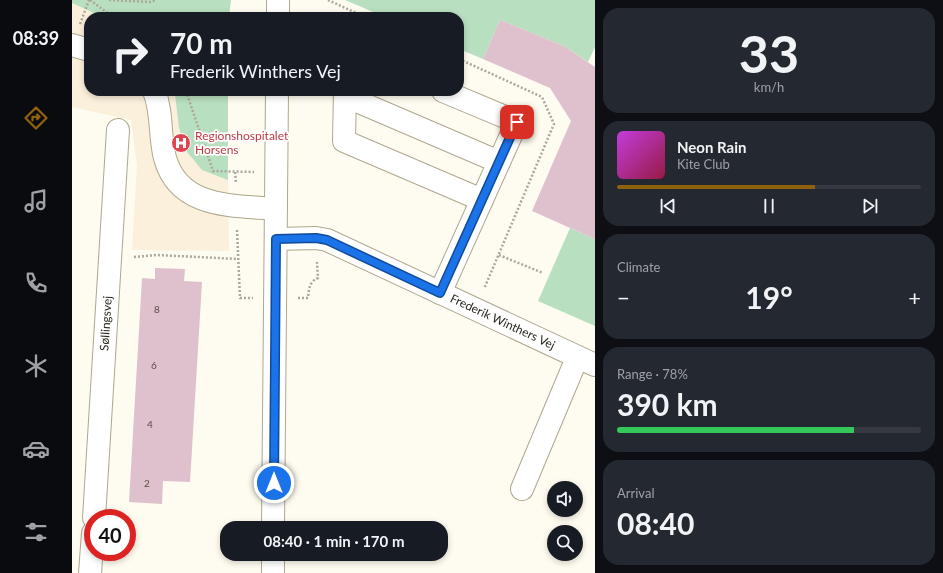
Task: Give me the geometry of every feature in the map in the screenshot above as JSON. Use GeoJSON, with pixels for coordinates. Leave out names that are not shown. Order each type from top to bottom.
{"type":"FeatureCollection","features":[{"type":"Feature","properties":{"kind":"street"},"geometry":{"type":"LineString","coordinates":[[278,0],[278,12]]}},
{"type":"Feature","properties":{"kind":"street"},"geometry":{"type":"LineString","coordinates":[[156,96],[160,109],[165,158],[172,175],[183,189],[198,199],[216,204],[276,209]]}},
{"type":"Feature","properties":{"kind":"street"},"geometry":{"type":"LineString","coordinates":[[274,521],[277,96]]}},
{"type":"Feature","properties":{"kind":"street"},"geometry":{"type":"LineString","coordinates":[[345,96],[344,141],[482,200]]}},
{"type":"Feature","properties":{"kind":"street"},"geometry":{"type":"LineString","coordinates":[[350,96],[499,162]]}},
{"type":"Feature","properties":{"kind":"street"},"geometry":{"type":"LineString","coordinates":[[440,293],[517,122],[455,96]]}},
{"type":"Feature","properties":{"kind":"street","name":"Søllingsvej"},"geometry":{"type":"LineString","coordinates":[[95,509],[118,130]]}},
{"type":"Feature","properties":{"kind":"street","name":"Frederik Winthers Vej"},"geometry":{"type":"LineString","coordinates":[[276,239],[316,238],[327,240],[586,362]]}},
{"type":"Feature","properties":{"kind":"street"},"geometry":{"type":"LineString","coordinates":[[522,488],[586,362]]}},
{"type":"Feature","properties":{"kind":"street"},"geometry":{"type":"LineString","coordinates":[[90,573],[91,561]]}},
{"type":"Feature","properties":{"kind":"street"},"geometry":{"type":"LineString","coordinates":[[273,561],[273,573]]}},
{"type":"Feature","properties":{"kind":"path"},"geometry":{"type":"LineString","coordinates":[[90,0],[106,12]]}},
{"type":"Feature","properties":{"kind":"path"},"geometry":{"type":"LineString","coordinates":[[109,0],[150,2],[156,0]]}},
{"type":"Feature","properties":{"kind":"path"},"geometry":{"type":"LineString","coordinates":[[328,0],[354,12]]}},
{"type":"Feature","properties":{"kind":"path"},"geometry":{"type":"LineString","coordinates":[[188,96],[213,171],[276,173]]}},
{"type":"Feature","properties":{"kind":"path"},"geometry":{"type":"LineString","coordinates":[[499,254],[543,273]]}},
{"type":"Feature","properties":{"kind":"path"},"geometry":{"type":"LineString","coordinates":[[110,260],[157,255],[238,260]]}},
{"type":"Feature","properties":{"kind":"shaded area","name":"Regionshospitalet Horsens"},"geometry":{"type":"Polygon","coordinates":[[[72,0],[181,12],[84,12],[84,96],[227,96],[229,251],[132,250],[137,166],[131,120],[72,107],[72,0]]]}},
{"type":"Feature","properties":{"kind":"green space"},"geometry":{"type":"Polygon","coordinates":[[[72,0],[231,0],[230,12],[92,12],[72,3],[72,0]]]}},
{"type":"Feature","properties":{"kind":"green space"},"geometry":{"type":"Polygon","coordinates":[[[345,0],[595,0],[595,47],[588,62],[564,46],[500,20],[483,59],[464,51],[464,12],[373,12],[345,0]]]}},
{"type":"Feature","properties":{"kind":"green space"},"geometry":{"type":"Polygon","coordinates":[[[175,96],[228,96],[228,180],[202,170],[187,152],[179,128],[175,96]]]}},
{"type":"Feature","properties":{"kind":"green space"},"geometry":{"type":"Polygon","coordinates":[[[570,228],[595,239],[595,326],[538,301],[570,228]]]}},
{"type":"Feature","properties":{"kind":"building"},"geometry":{"type":"Polygon","coordinates":[[[500,20],[564,46],[595,67],[595,239],[532,211],[571,121],[550,88],[483,59],[500,20]]]}},
{"type":"Feature","properties":{"kind":"building"},"geometry":{"type":"Polygon","coordinates":[[[155,268],[185,269],[184,281],[202,282],[190,482],[163,481],[162,504],[129,502],[142,278],[155,279],[155,268]]]}},
{"type":"Feature","properties":{"kind":"place","name":"Regionshospitalet Horsens"},"geometry":{"type":"Point","coordinates":[181,143]}},
{"type":"Feature","properties":{"kind":"route"},"geometry":{"type":"LineString","coordinates":[[274,483],[276,239],[316,238],[327,240],[440,293],[517,122]]}}]}
